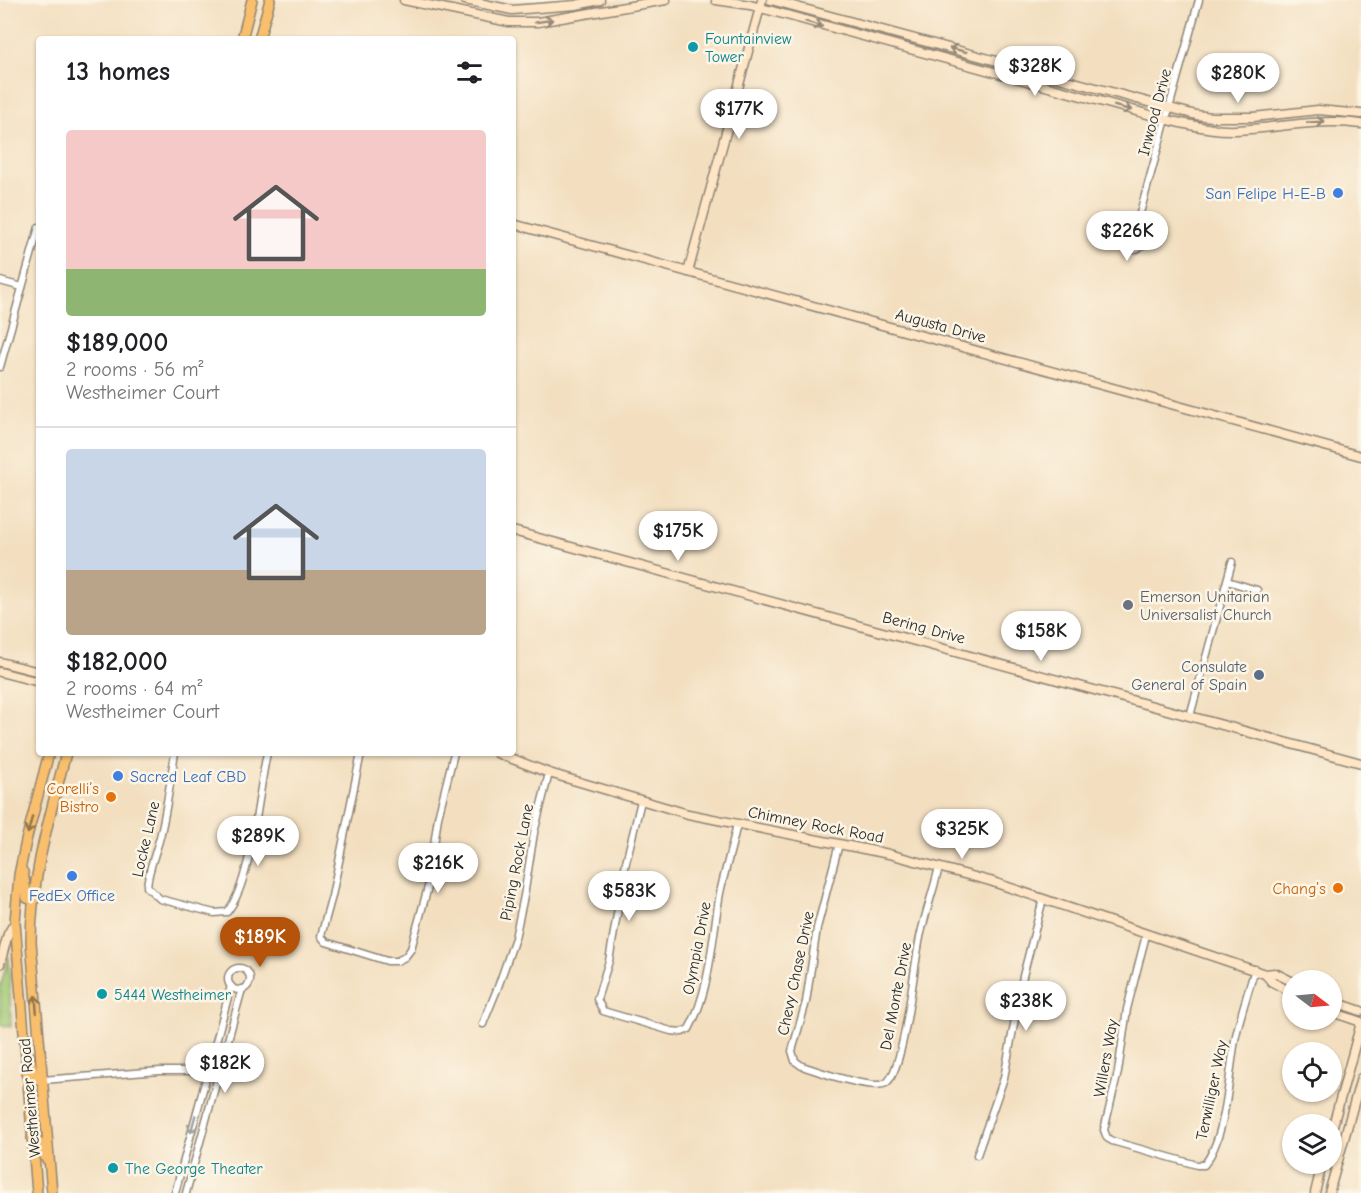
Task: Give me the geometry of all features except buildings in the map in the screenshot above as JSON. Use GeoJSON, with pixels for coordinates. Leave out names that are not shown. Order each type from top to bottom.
{"type":"FeatureCollection","features":[{"type":"Feature","properties":{"kind":"main road"},"geometry":{"type":"LineString","coordinates":[[243,36],[252,0]]}},
{"type":"Feature","properties":{"kind":"main road"},"geometry":{"type":"LineString","coordinates":[[260,36],[270,0]]}},
{"type":"Feature","properties":{"kind":"main road"},"geometry":{"type":"LineString","coordinates":[[404,0],[509,22],[538,22],[643,2],[666,0]]}},
{"type":"Feature","properties":{"kind":"main road"},"geometry":{"type":"LineString","coordinates":[[465,0],[498,9],[512,10],[576,5],[600,0]]}},
{"type":"Feature","properties":{"kind":"main road"},"geometry":{"type":"LineString","coordinates":[[716,0],[761,4],[929,55],[1166,120],[1236,130],[1327,121],[1361,124]]}},
{"type":"Feature","properties":{"kind":"main road"},"geometry":{"type":"LineString","coordinates":[[771,0],[1070,82],[1212,117],[1280,115],[1318,110],[1361,114]]}},
{"type":"Feature","properties":{"kind":"main road"},"geometry":{"type":"LineString","coordinates":[[688,272],[761,4]]}},
{"type":"Feature","properties":{"kind":"main road"},"geometry":{"type":"LineString","coordinates":[[496,19],[498,9]]}},
{"type":"Feature","properties":{"kind":"main road"},"geometry":{"type":"LineString","coordinates":[[860,35],[863,25]]}},
{"type":"Feature","properties":{"kind":"main road"},"geometry":{"type":"LineString","coordinates":[[929,55],[932,44]]}},
{"type":"Feature","properties":{"kind":"main road"},"geometry":{"type":"LineString","coordinates":[[998,73],[1001,63]]}},
{"type":"Feature","properties":{"kind":"main road"},"geometry":{"type":"LineString","coordinates":[[1067,93],[1070,82]]}},
{"type":"Feature","properties":{"kind":"main road"},"geometry":{"type":"LineString","coordinates":[[1342,123],[1344,111]]}},
{"type":"Feature","properties":{"kind":"main road"},"geometry":{"type":"LineString","coordinates":[[1280,115],[1281,125]]}},
{"type":"Feature","properties":{"kind":"main road","name":"Augusta Drive"},"geometry":{"type":"LineString","coordinates":[[516,225],[1361,456]]}},
{"type":"Feature","properties":{"kind":"main road","name":"Bering Drive"},"geometry":{"type":"LineString","coordinates":[[516,532],[1361,763]]}},
{"type":"Feature","properties":{"kind":"main road"},"geometry":{"type":"LineString","coordinates":[[0,662],[36,671]]}},
{"type":"Feature","properties":{"kind":"main road"},"geometry":{"type":"LineString","coordinates":[[0,672],[36,681]]}},
{"type":"Feature","properties":{"kind":"main road","name":"Westheimer Road"},"geometry":{"type":"LineString","coordinates":[[37,1193],[15,922],[22,860],[48,756]]}},
{"type":"Feature","properties":{"kind":"main road","name":"Westheimer Road"},"geometry":{"type":"LineString","coordinates":[[52,1193],[31,942],[33,900],[39,857],[65,756]]}},
{"type":"Feature","properties":{"kind":"main road","name":"Chimney Rock Road"},"geometry":{"type":"LineString","coordinates":[[504,756],[549,773],[641,801],[737,824],[889,854],[939,867],[1255,969],[1282,987]]}},
{"type":"Feature","properties":{"kind":"main road"},"geometry":{"type":"LineString","coordinates":[[22,860],[25,894],[27,898],[33,900]]}},
{"type":"Feature","properties":{"kind":"main road"},"geometry":{"type":"LineString","coordinates":[[0,964],[8,934],[15,922]]}},
{"type":"Feature","properties":{"kind":"main road","name":"Chimney Rock Road"},"geometry":{"type":"LineString","coordinates":[[1265,974],[1275,973],[1282,976]]}},
{"type":"Feature","properties":{"kind":"main road"},"geometry":{"type":"LineString","coordinates":[[1342,1004],[1361,1011]]}},
{"type":"Feature","properties":{"kind":"main road"},"geometry":{"type":"LineString","coordinates":[[1336,1114],[1361,1022],[1342,1015]]}},
{"type":"Feature","properties":{"kind":"main road"},"geometry":{"type":"LineString","coordinates":[[25,1045],[35,1079],[42,1080]]}},
{"type":"Feature","properties":{"kind":"main road"},"geometry":{"type":"LineString","coordinates":[[1342,1138],[1361,1078]]}},
{"type":"Feature","properties":{"kind":"main road"},"geometry":{"type":"LineString","coordinates":[[32,1139],[40,1143],[50,1167]]}},
{"type":"Feature","properties":{"kind":"main road"},"geometry":{"type":"LineString","coordinates":[[1315,1193],[1320,1174]]}},
{"type":"Feature","properties":{"kind":"main road"},"geometry":{"type":"LineString","coordinates":[[1329,1193],[1333,1174]]}},
{"type":"Feature","properties":{"kind":"street","name":"Inwood Drive"},"geometry":{"type":"LineString","coordinates":[[1135,231],[1199,0]]}},
{"type":"Feature","properties":{"kind":"street"},"geometry":{"type":"LineString","coordinates":[[0,367],[36,238]]}},
{"type":"Feature","properties":{"kind":"street"},"geometry":{"type":"LineString","coordinates":[[0,281],[22,287]]}},
{"type":"Feature","properties":{"kind":"street"},"geometry":{"type":"LineString","coordinates":[[1190,716],[1232,562]]}},
{"type":"Feature","properties":{"kind":"street"},"geometry":{"type":"LineString","coordinates":[[1227,581],[1257,590]]}},
{"type":"Feature","properties":{"kind":"street","name":"Locke Lane"},"geometry":{"type":"LineString","coordinates":[[174,756],[163,824],[148,875],[147,887],[160,898],[213,913],[227,912],[233,905],[246,869],[266,756]]}},
{"type":"Feature","properties":{"kind":"street"},"geometry":{"type":"LineString","coordinates":[[360,756],[332,896],[321,936],[326,942],[387,961],[397,961],[405,957],[411,949],[428,887],[438,818],[453,756]]}},
{"type":"Feature","properties":{"kind":"street","name":"Piping Rock Lane"},"geometry":{"type":"LineString","coordinates":[[483,1024],[515,938],[534,833],[549,773]]}},
{"type":"Feature","properties":{"kind":"street","name":"Olympia Drive"},"geometry":{"type":"LineString","coordinates":[[641,801],[626,861],[609,961],[597,999],[603,1011],[671,1031],[682,1032],[689,1029],[695,1018],[737,824]]}},
{"type":"Feature","properties":{"kind":"street","name":"Chevy Chase Drive"},"geometry":{"type":"LineString","coordinates":[[839,844],[817,928],[806,1002],[792,1051],[795,1061],[802,1066],[840,1077]]}},
{"type":"Feature","properties":{"kind":"street","name":"Del Monte Drive"},"geometry":{"type":"LineString","coordinates":[[840,1077],[876,1086],[885,1084],[891,1078],[903,1037],[921,932],[939,867]]}},
{"type":"Feature","properties":{"kind":"street"},"geometry":{"type":"LineString","coordinates":[[976,1155],[1004,1078],[1023,976],[1043,899]]}},
{"type":"Feature","properties":{"kind":"street"},"geometry":{"type":"LineString","coordinates":[[0,940],[8,934]]}},
{"type":"Feature","properties":{"kind":"street","name":"Willers Way"},"geometry":{"type":"LineString","coordinates":[[1146,935],[1127,1008],[1118,1072],[1104,1130],[1112,1141],[1154,1153]]}},
{"type":"Feature","properties":{"kind":"street"},"geometry":{"type":"LineString","coordinates":[[242,968],[248,971],[250,980],[248,986],[236,989],[231,986],[228,980],[229,974],[234,969],[242,968]]}},
{"type":"Feature","properties":{"kind":"street","name":"Terwilliger Way"},"geometry":{"type":"LineString","coordinates":[[1154,1153],[1197,1165],[1204,1165],[1209,1158],[1223,1116],[1238,1029],[1255,969]]}},
{"type":"Feature","properties":{"kind":"street"},"geometry":{"type":"LineString","coordinates":[[174,1193],[231,986]]}},
{"type":"Feature","properties":{"kind":"street"},"geometry":{"type":"LineString","coordinates":[[186,1193],[242,989]]}},
{"type":"Feature","properties":{"kind":"street"},"geometry":{"type":"LineString","coordinates":[[42,1080],[160,1071],[190,1071],[218,1078]]}},
{"type":"Feature","properties":{"kind":"green space"},"geometry":{"type":"Polygon","coordinates":[[[9,956],[11,1027],[0,1024],[0,988],[9,956]]]}},
{"type":"Feature","properties":{"kind":"place","name":"Fountainview Tower"},"geometry":{"type":"Point","coordinates":[693,47]}},
{"type":"Feature","properties":{"kind":"place","name":"San Felipe H-E-B"},"geometry":{"type":"Point","coordinates":[1338,193]}},
{"type":"Feature","properties":{"kind":"place","name":"Emerson Unitarian Universalist Church"},"geometry":{"type":"Point","coordinates":[1128,605]}},
{"type":"Feature","properties":{"kind":"place","name":"Consulate General of Spain"},"geometry":{"type":"Point","coordinates":[1259,675]}},
{"type":"Feature","properties":{"kind":"place","name":"Sacred Leaf CBD"},"geometry":{"type":"Point","coordinates":[118,776]}},
{"type":"Feature","properties":{"kind":"place","name":"Corelli’s Bistro"},"geometry":{"type":"Point","coordinates":[111,797]}},
{"type":"Feature","properties":{"kind":"place","name":"FedEx Office"},"geometry":{"type":"Point","coordinates":[72,876]}},
{"type":"Feature","properties":{"kind":"place","name":"Chang’s"},"geometry":{"type":"Point","coordinates":[1338,888]}},
{"type":"Feature","properties":{"kind":"place","name":"5444 Westheimer"},"geometry":{"type":"Point","coordinates":[102,994]}},
{"type":"Feature","properties":{"kind":"place","name":"The George Theater"},"geometry":{"type":"Point","coordinates":[113,1168]}}]}
